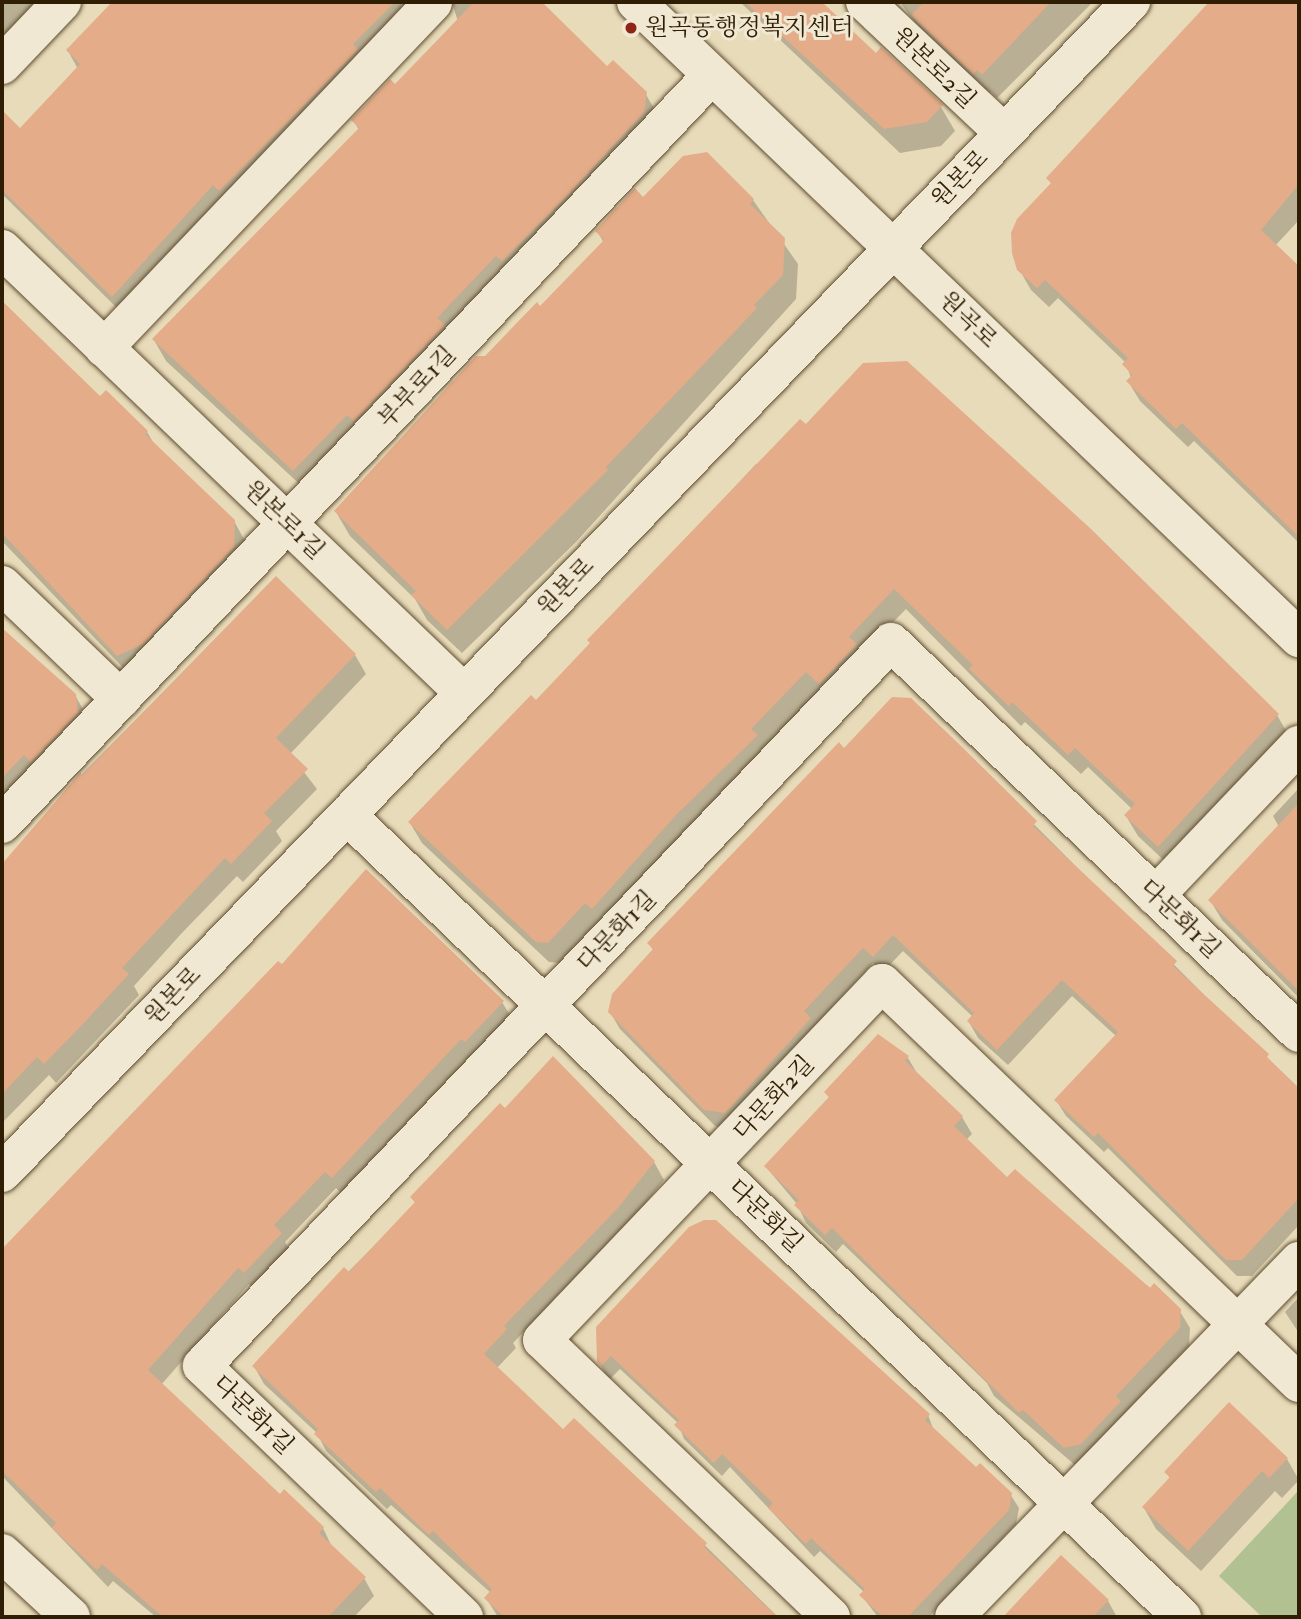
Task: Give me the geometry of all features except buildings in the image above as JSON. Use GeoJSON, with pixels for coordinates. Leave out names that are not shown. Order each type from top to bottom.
{"type":"FeatureCollection","features":[{"type":"Feature","properties":{"kind":"street"},"geometry":{"type":"LineString","coordinates":[[2,65],[62,2]]}},
{"type":"Feature","properties":{"kind":"street"},"geometry":{"type":"LineString","coordinates":[[104,348],[433,2]]}},
{"type":"Feature","properties":{"kind":"street","name":"원곡로"},"geometry":{"type":"LineString","coordinates":[[636,2],[1297,632]]}},
{"type":"Feature","properties":{"kind":"street","name":"원본로2길"},"geometry":{"type":"LineString","coordinates":[[865,2],[1004,134]]}},
{"type":"Feature","properties":{"kind":"street","name":"원본로"},"geometry":{"type":"LineString","coordinates":[[2,1173],[1131,2]]}},
{"type":"Feature","properties":{"kind":"street","name":"부부로1길"},"geometry":{"type":"LineString","coordinates":[[2,824],[712,75]]}},
{"type":"Feature","properties":{"kind":"street","name":"원본로1길"},"geometry":{"type":"LineString","coordinates":[[2,249],[464,693]]}},
{"type":"Feature","properties":{"kind":"street"},"geometry":{"type":"LineString","coordinates":[[2,584],[121,699]]}},
{"type":"Feature","properties":{"kind":"street","name":"다문화1길"},"geometry":{"type":"LineString","coordinates":[[464,1617],[202,1366],[891,642],[1299,1034]]}},
{"type":"Feature","properties":{"kind":"street"},"geometry":{"type":"LineString","coordinates":[[1155,896],[1299,745]]}},
{"type":"Feature","properties":{"kind":"street","name":"다문화길"},"geometry":{"type":"LineString","coordinates":[[347,815],[1182,1617]]}},
{"type":"Feature","properties":{"kind":"street","name":"다문화2길"},"geometry":{"type":"LineString","coordinates":[[831,1617],[542,1340],[882,983],[1299,1383]]}},
{"type":"Feature","properties":{"kind":"street"},"geometry":{"type":"LineString","coordinates":[[954,1617],[1299,1261]]}},
{"type":"Feature","properties":{"kind":"street"},"geometry":{"type":"LineString","coordinates":[[2,1553],[71,1617]]}},
{"type":"Feature","properties":{"kind":"green space"},"geometry":{"type":"Polygon","coordinates":[[[1299,1490],[1299,1617],[1262,1617],[1219,1576],[1299,1490]]]}},
{"type":"Feature","properties":{"kind":"place","name":"원곡동행정복지센터"},"geometry":{"type":"Point","coordinates":[631,28]}}]}
